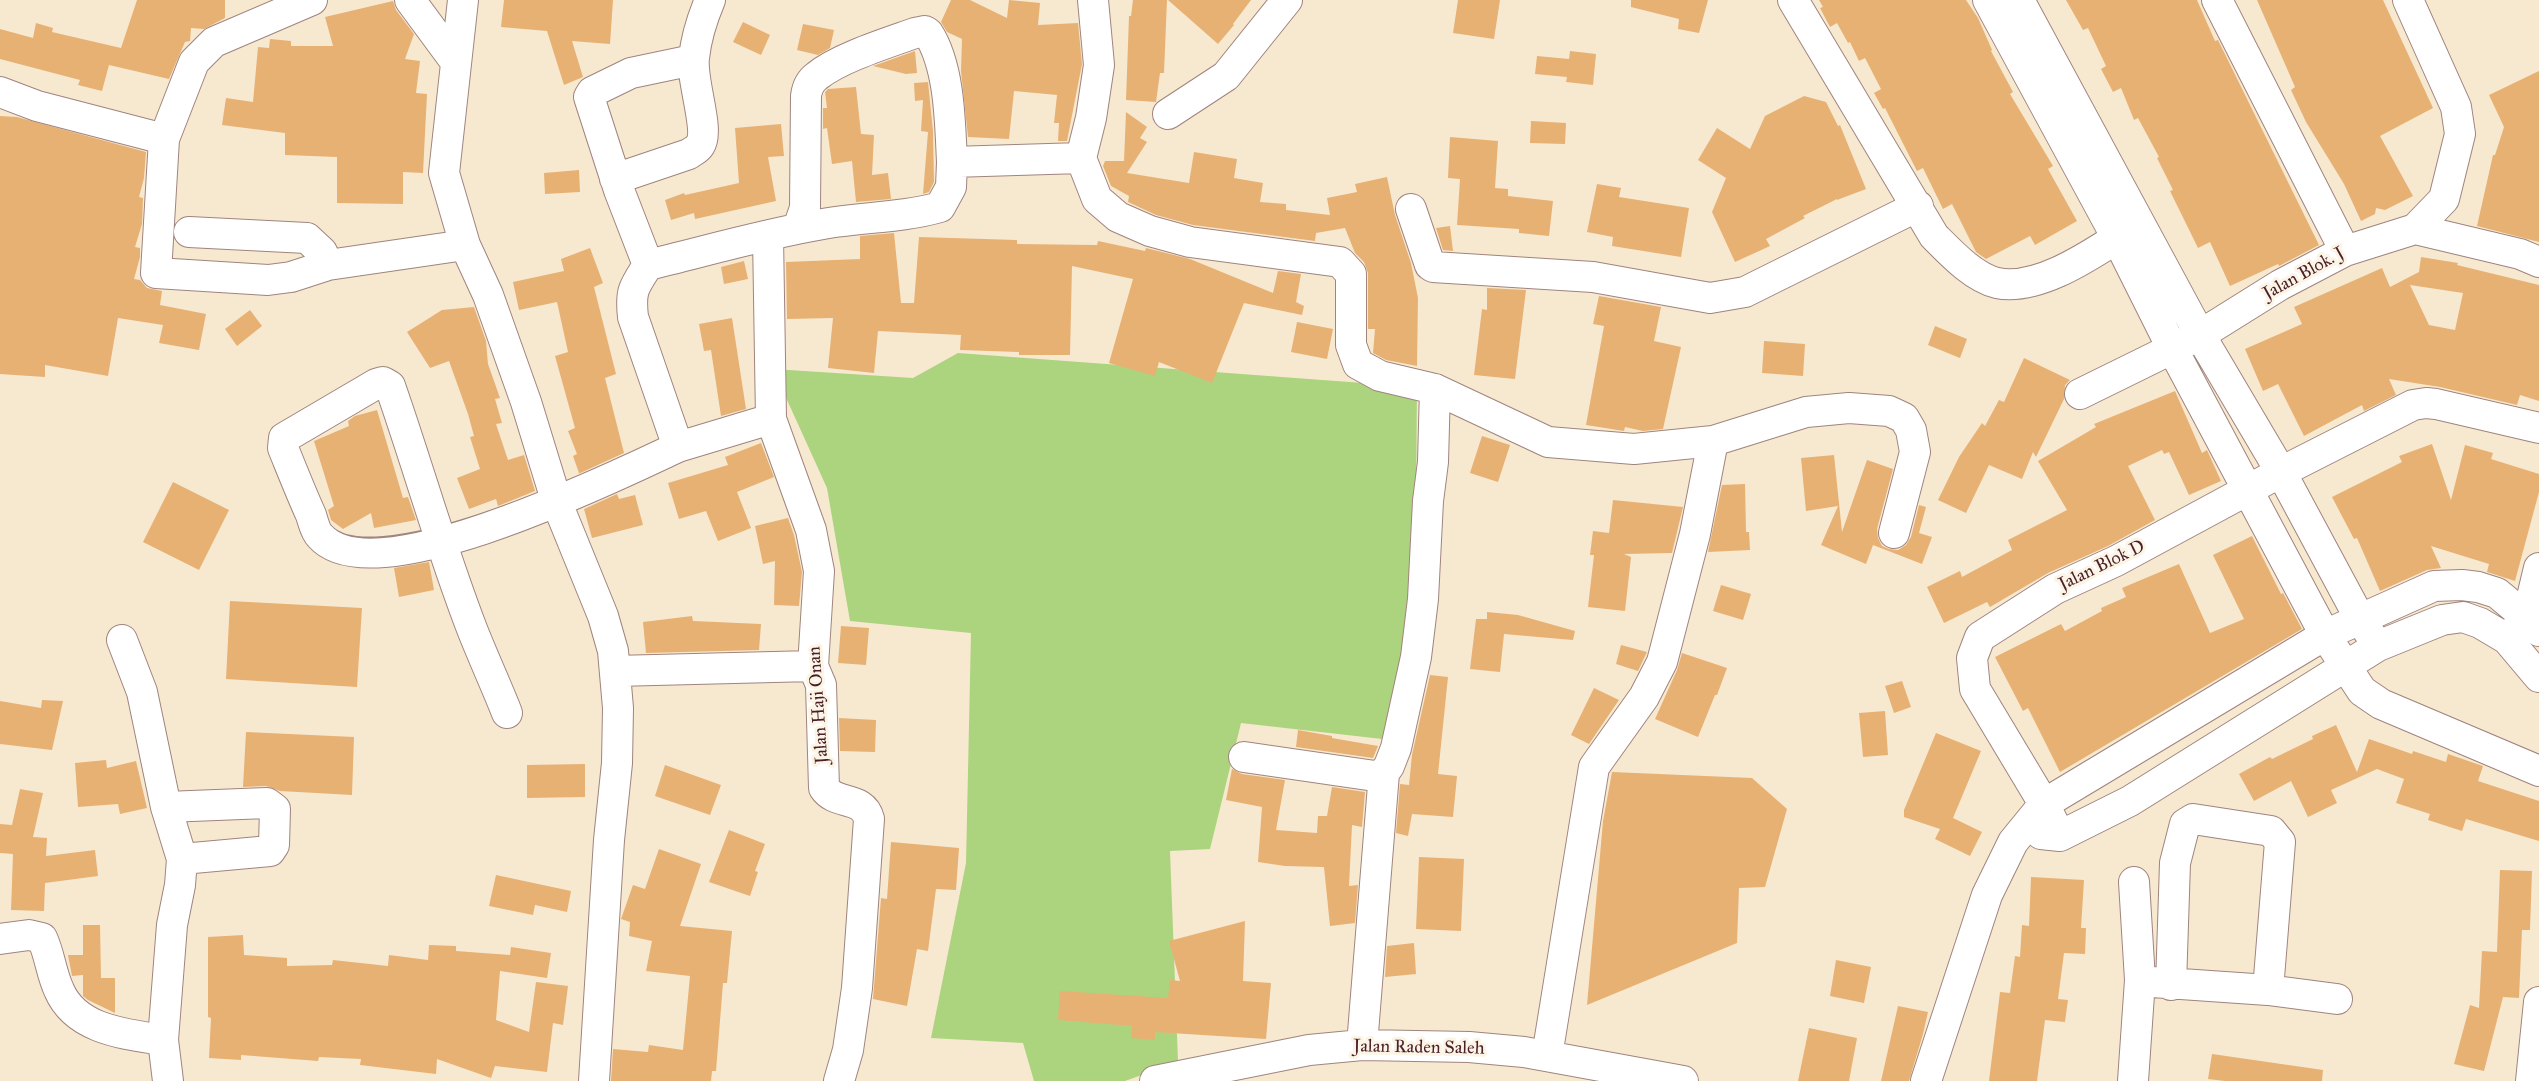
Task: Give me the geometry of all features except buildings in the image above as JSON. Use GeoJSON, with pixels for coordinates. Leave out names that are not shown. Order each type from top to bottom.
{"type":"FeatureCollection","features":[{"type":"Feature","properties":{"kind":"street"},"geometry":{"type":"LineString","coordinates":[[312,0],[214,42],[194,62],[164,139],[156,273],[268,280],[291,277],[328,266],[465,245]]}},
{"type":"Feature","properties":{"kind":"street"},"geometry":{"type":"LineString","coordinates":[[410,0],[455,61]]}},
{"type":"Feature","properties":{"kind":"street"},"geometry":{"type":"LineString","coordinates":[[463,0],[444,173],[465,245],[488,295],[522,391],[557,503],[603,616],[613,651],[617,763],[609,840],[594,1081]]}},
{"type":"Feature","properties":{"kind":"street"},"geometry":{"type":"LineString","coordinates":[[615,179],[689,154],[700,147],[704,134],[693,60],[701,21],[710,0]]}},
{"type":"Feature","properties":{"kind":"street"},"geometry":{"type":"LineString","coordinates":[[1093,0],[1099,65],[1091,118],[1081,158],[1097,199],[1118,217],[1150,231],[1190,242],[1340,262],[1351,274],[1351,345],[1358,364],[1380,376],[1435,389],[1548,442],[1634,449],[1713,441],[1806,411],[1849,408],[1896,413],[1907,422],[1914,440],[1915,452],[1894,533]]}},
{"type":"Feature","properties":{"kind":"street"},"geometry":{"type":"LineString","coordinates":[[1168,114],[1226,76],[1287,0]]}},
{"type":"Feature","properties":{"kind":"street"},"geometry":{"type":"LineString","coordinates":[[1793,0],[1934,236],[1971,268],[1997,283],[2025,284],[2082,261],[2117,238]]}},
{"type":"Feature","properties":{"kind":"street"},"geometry":{"type":"LineString","coordinates":[[1988,0],[2117,238],[2172,348],[2325,635],[2362,691],[2380,704],[2539,771]]}},
{"type":"Feature","properties":{"kind":"street"},"geometry":{"type":"LineString","coordinates":[[2019,0],[2200,335],[2281,472],[2360,619],[2378,646]]}},
{"type":"Feature","properties":{"kind":"street"},"geometry":{"type":"LineString","coordinates":[[2217,0],[2345,250]]}},
{"type":"Feature","properties":{"kind":"street"},"geometry":{"type":"LineString","coordinates":[[2409,0],[2456,107],[2460,134],[2444,199],[2415,229]]}},
{"type":"Feature","properties":{"kind":"street"},"geometry":{"type":"LineString","coordinates":[[678,447],[633,317],[631,297],[636,284],[648,265],[798,228],[852,219],[908,215],[940,207],[951,187],[950,119],[940,59],[925,31],[856,56],[817,76],[808,86],[806,96],[806,208],[798,228]]}},
{"type":"Feature","properties":{"kind":"street"},"geometry":{"type":"LineString","coordinates":[[648,265],[615,179],[590,105],[590,94],[631,73],[693,60]]}},
{"type":"Feature","properties":{"kind":"street"},"geometry":{"type":"LineString","coordinates":[[0,92],[37,106],[164,139]]}},
{"type":"Feature","properties":{"kind":"street"},"geometry":{"type":"LineString","coordinates":[[952,162],[1081,158]]}},
{"type":"Feature","properties":{"kind":"street"},"geometry":{"type":"LineString","coordinates":[[1411,209],[1430,265],[1433,267],[1593,277],[1710,298],[1745,292],[1918,206]]}},
{"type":"Feature","properties":{"kind":"street"},"geometry":{"type":"LineString","coordinates":[[2415,229],[2520,254],[2539,262]]}},
{"type":"Feature","properties":{"kind":"street","name":"Jalan Blok. J"},"geometry":{"type":"LineString","coordinates":[[2080,394],[2200,335],[2280,285],[2345,250],[2415,229]]}},
{"type":"Feature","properties":{"kind":"street"},"geometry":{"type":"LineString","coordinates":[[189,232],[307,238],[322,252],[328,266]]}},
{"type":"Feature","properties":{"kind":"street","name":"Jalan Haji Onan"},"geometry":{"type":"LineString","coordinates":[[768,236],[771,419],[811,530],[819,571],[813,666],[821,685],[825,788],[835,796],[858,802],[869,819],[857,988],[848,1050],[839,1081]]}},
{"type":"Feature","properties":{"kind":"street"},"geometry":{"type":"LineString","coordinates":[[507,713],[472,628],[442,541],[417,462],[387,382],[376,384],[284,438],[283,448],[319,536],[338,549],[361,554],[396,551],[442,541],[557,503],[678,447],[771,419]]}},
{"type":"Feature","properties":{"kind":"street"},"geometry":{"type":"LineString","coordinates":[[1362,1045],[1384,773],[1396,748],[1416,657],[1423,599],[1433,462],[1435,389]]}},
{"type":"Feature","properties":{"kind":"street","name":"Jalan Blok D"},"geometry":{"type":"LineString","coordinates":[[2044,804],[1975,689],[1972,658],[1980,637],[2055,589],[2116,561],[2281,472],[2413,405],[2436,404],[2539,428]]}},
{"type":"Feature","properties":{"kind":"street"},"geometry":{"type":"LineString","coordinates":[[1547,1056],[1594,767],[1644,697],[1662,662],[1695,534],[1713,441]]}},
{"type":"Feature","properties":{"kind":"street"},"geometry":{"type":"LineString","coordinates":[[2524,629],[2539,568]]}},
{"type":"Feature","properties":{"kind":"street"},"geometry":{"type":"LineString","coordinates":[[1926,1081],[1987,895],[2013,842],[2044,804],[2325,635],[2434,586],[2478,587],[2497,594],[2524,629],[2539,677]]}},
{"type":"Feature","properties":{"kind":"street"},"geometry":{"type":"LineString","coordinates":[[2022,832],[2060,836],[2130,801],[2378,646],[2442,620],[2463,617],[2480,623],[2524,629]]}},
{"type":"Feature","properties":{"kind":"street"},"geometry":{"type":"LineString","coordinates":[[122,640],[142,692],[166,807],[182,859],[180,885],[172,925],[163,1040],[168,1081]]}},
{"type":"Feature","properties":{"kind":"street"},"geometry":{"type":"LineString","coordinates":[[615,670],[813,666]]}},
{"type":"Feature","properties":{"kind":"street"},"geometry":{"type":"LineString","coordinates":[[1244,757],[1375,776],[1384,773]]}},
{"type":"Feature","properties":{"kind":"street"},"geometry":{"type":"LineString","coordinates":[[166,807],[267,803],[275,808],[274,845],[270,851],[182,859]]}},
{"type":"Feature","properties":{"kind":"street"},"geometry":{"type":"LineString","coordinates":[[2044,804],[2060,836]]}},
{"type":"Feature","properties":{"kind":"street"},"geometry":{"type":"LineString","coordinates":[[2171,985],[2175,863],[2185,824],[2193,819],[2271,831],[2280,842],[2268,990]]}},
{"type":"Feature","properties":{"kind":"street"},"geometry":{"type":"LineString","coordinates":[[2133,1081],[2140,980],[2134,882]]}},
{"type":"Feature","properties":{"kind":"street"},"geometry":{"type":"LineString","coordinates":[[0,939],[29,935],[42,938],[49,953],[52,973],[60,993],[73,1012],[92,1024],[163,1040]]}},
{"type":"Feature","properties":{"kind":"street"},"geometry":{"type":"LineString","coordinates":[[2140,980],[2171,985],[2268,990],[2337,999]]}},
{"type":"Feature","properties":{"kind":"street"},"geometry":{"type":"LineString","coordinates":[[2531,1081],[2539,1002]]}},
{"type":"Feature","properties":{"kind":"street","name":"Jalan Raden Saleh"},"geometry":{"type":"LineString","coordinates":[[1155,1081],[1309,1050],[1362,1045],[1468,1047],[1547,1056],[1683,1081]]}},
{"type":"Feature","properties":{"kind":"green space"},"geometry":{"type":"Polygon","coordinates":[[[958,353],[1417,387],[1415,624],[1400,741],[1241,723],[1210,849],[1170,851],[1178,1062],[1125,1081],[1034,1081],[1023,1043],[931,1038],[966,863],[971,633],[850,621],[827,488],[773,369],[913,378],[958,353]]]}}]}
